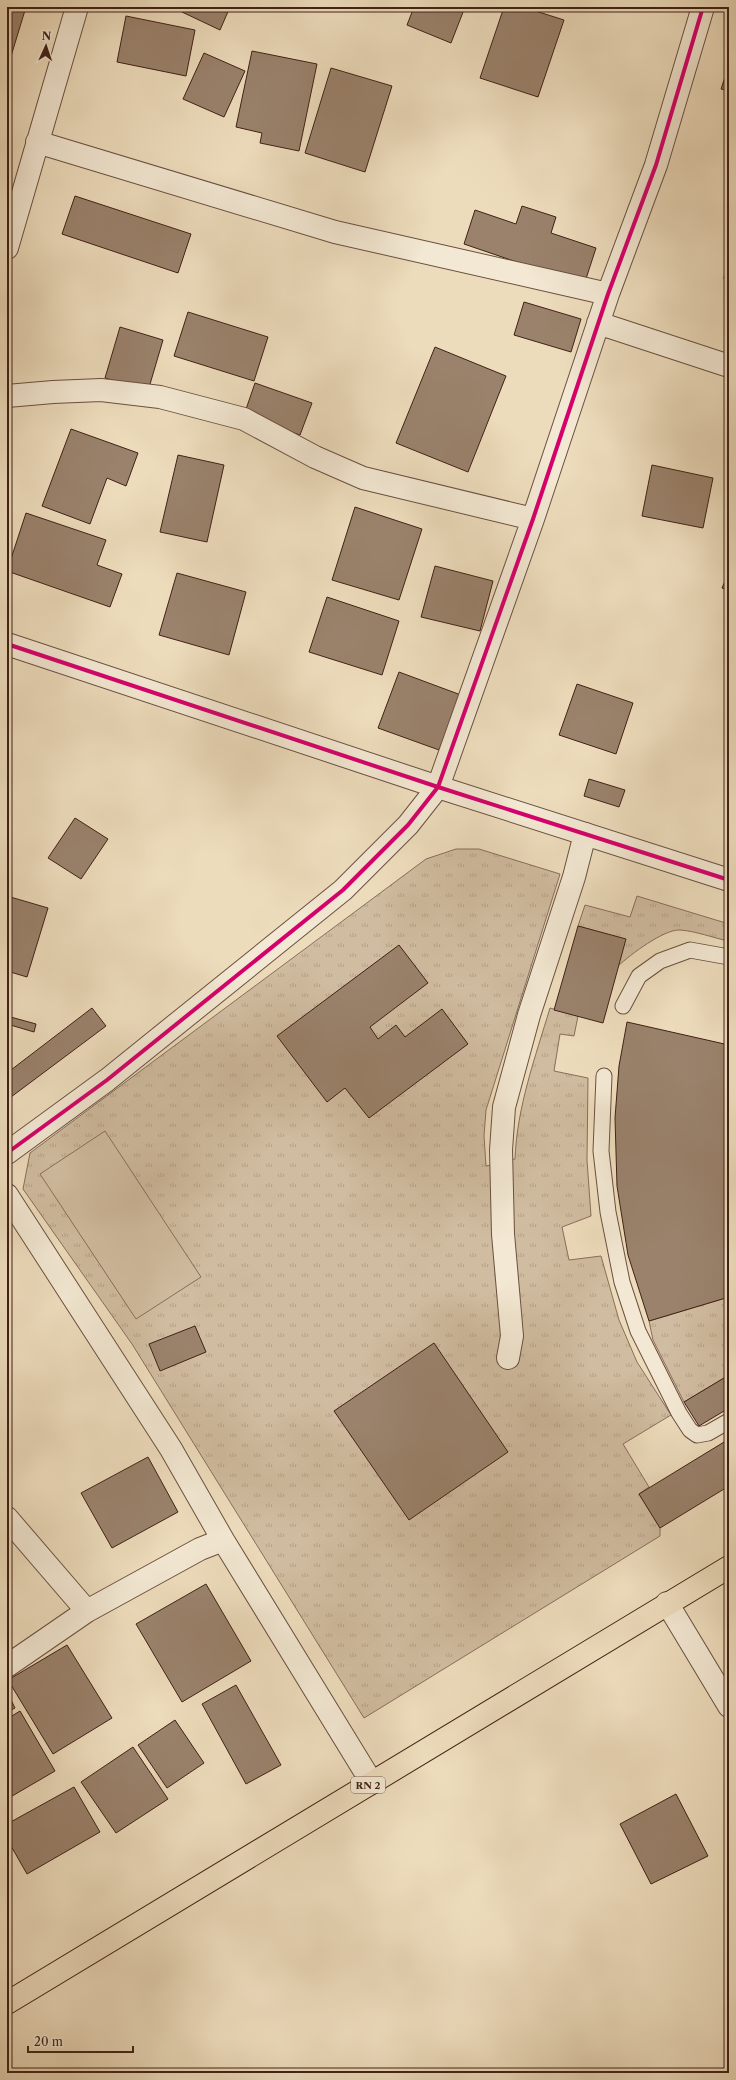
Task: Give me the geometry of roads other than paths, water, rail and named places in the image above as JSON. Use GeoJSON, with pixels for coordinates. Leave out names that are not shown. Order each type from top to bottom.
{"type":"FeatureCollection","features":[{"type":"Feature","properties":{"kind":"highway","name":"RN 2"},"geometry":{"type":"LineString","coordinates":[[7,2003],[667,1603],[729,1567]]}},
{"type":"Feature","properties":{"kind":"street"},"geometry":{"type":"LineString","coordinates":[[7,248],[77,7]]}},
{"type":"Feature","properties":{"kind":"street"},"geometry":{"type":"LineString","coordinates":[[7,1153],[107,1080],[343,890],[408,825],[438,787],[533,519],[608,294],[656,165],[703,7]]}},
{"type":"Feature","properties":{"kind":"street"},"geometry":{"type":"LineString","coordinates":[[37,142],[335,232],[608,294]]}},
{"type":"Feature","properties":{"kind":"street"},"geometry":{"type":"LineString","coordinates":[[598,323],[729,366]]}},
{"type":"Feature","properties":{"kind":"street"},"geometry":{"type":"LineString","coordinates":[[7,396],[101,390],[160,397],[244,419],[315,458],[363,478],[533,519]]}},
{"type":"Feature","properties":{"kind":"street"},"geometry":{"type":"LineString","coordinates":[[7,644],[438,787],[729,880]]}},
{"type":"Feature","properties":{"kind":"street"},"geometry":{"type":"LineString","coordinates":[[508,1358],[512,1336],[503,1234],[501,1150],[504,1107],[530,1015],[574,877],[585,834]]}},
{"type":"Feature","properties":{"kind":"street"},"geometry":{"type":"LineString","coordinates":[[7,1195],[171,1449],[223,1540],[372,1783]]}},
{"type":"Feature","properties":{"kind":"street"},"geometry":{"type":"LineString","coordinates":[[7,1518],[87,1611]]}},
{"type":"Feature","properties":{"kind":"street"},"geometry":{"type":"LineString","coordinates":[[7,1666],[87,1611],[200,1549],[223,1540]]}},
{"type":"Feature","properties":{"kind":"street"},"geometry":{"type":"LineString","coordinates":[[667,1603],[729,1706]]}},
{"type":"Feature","properties":{"kind":"lane"},"geometry":{"type":"LineString","coordinates":[[623,1006],[639,976],[660,961],[690,950],[729,957]]}},
{"type":"Feature","properties":{"kind":"lane"},"geometry":{"type":"LineString","coordinates":[[604,1076],[600,1151],[608,1212],[622,1282],[638,1331],[679,1413],[690,1430],[697,1435],[708,1434],[729,1421]]}}]}
